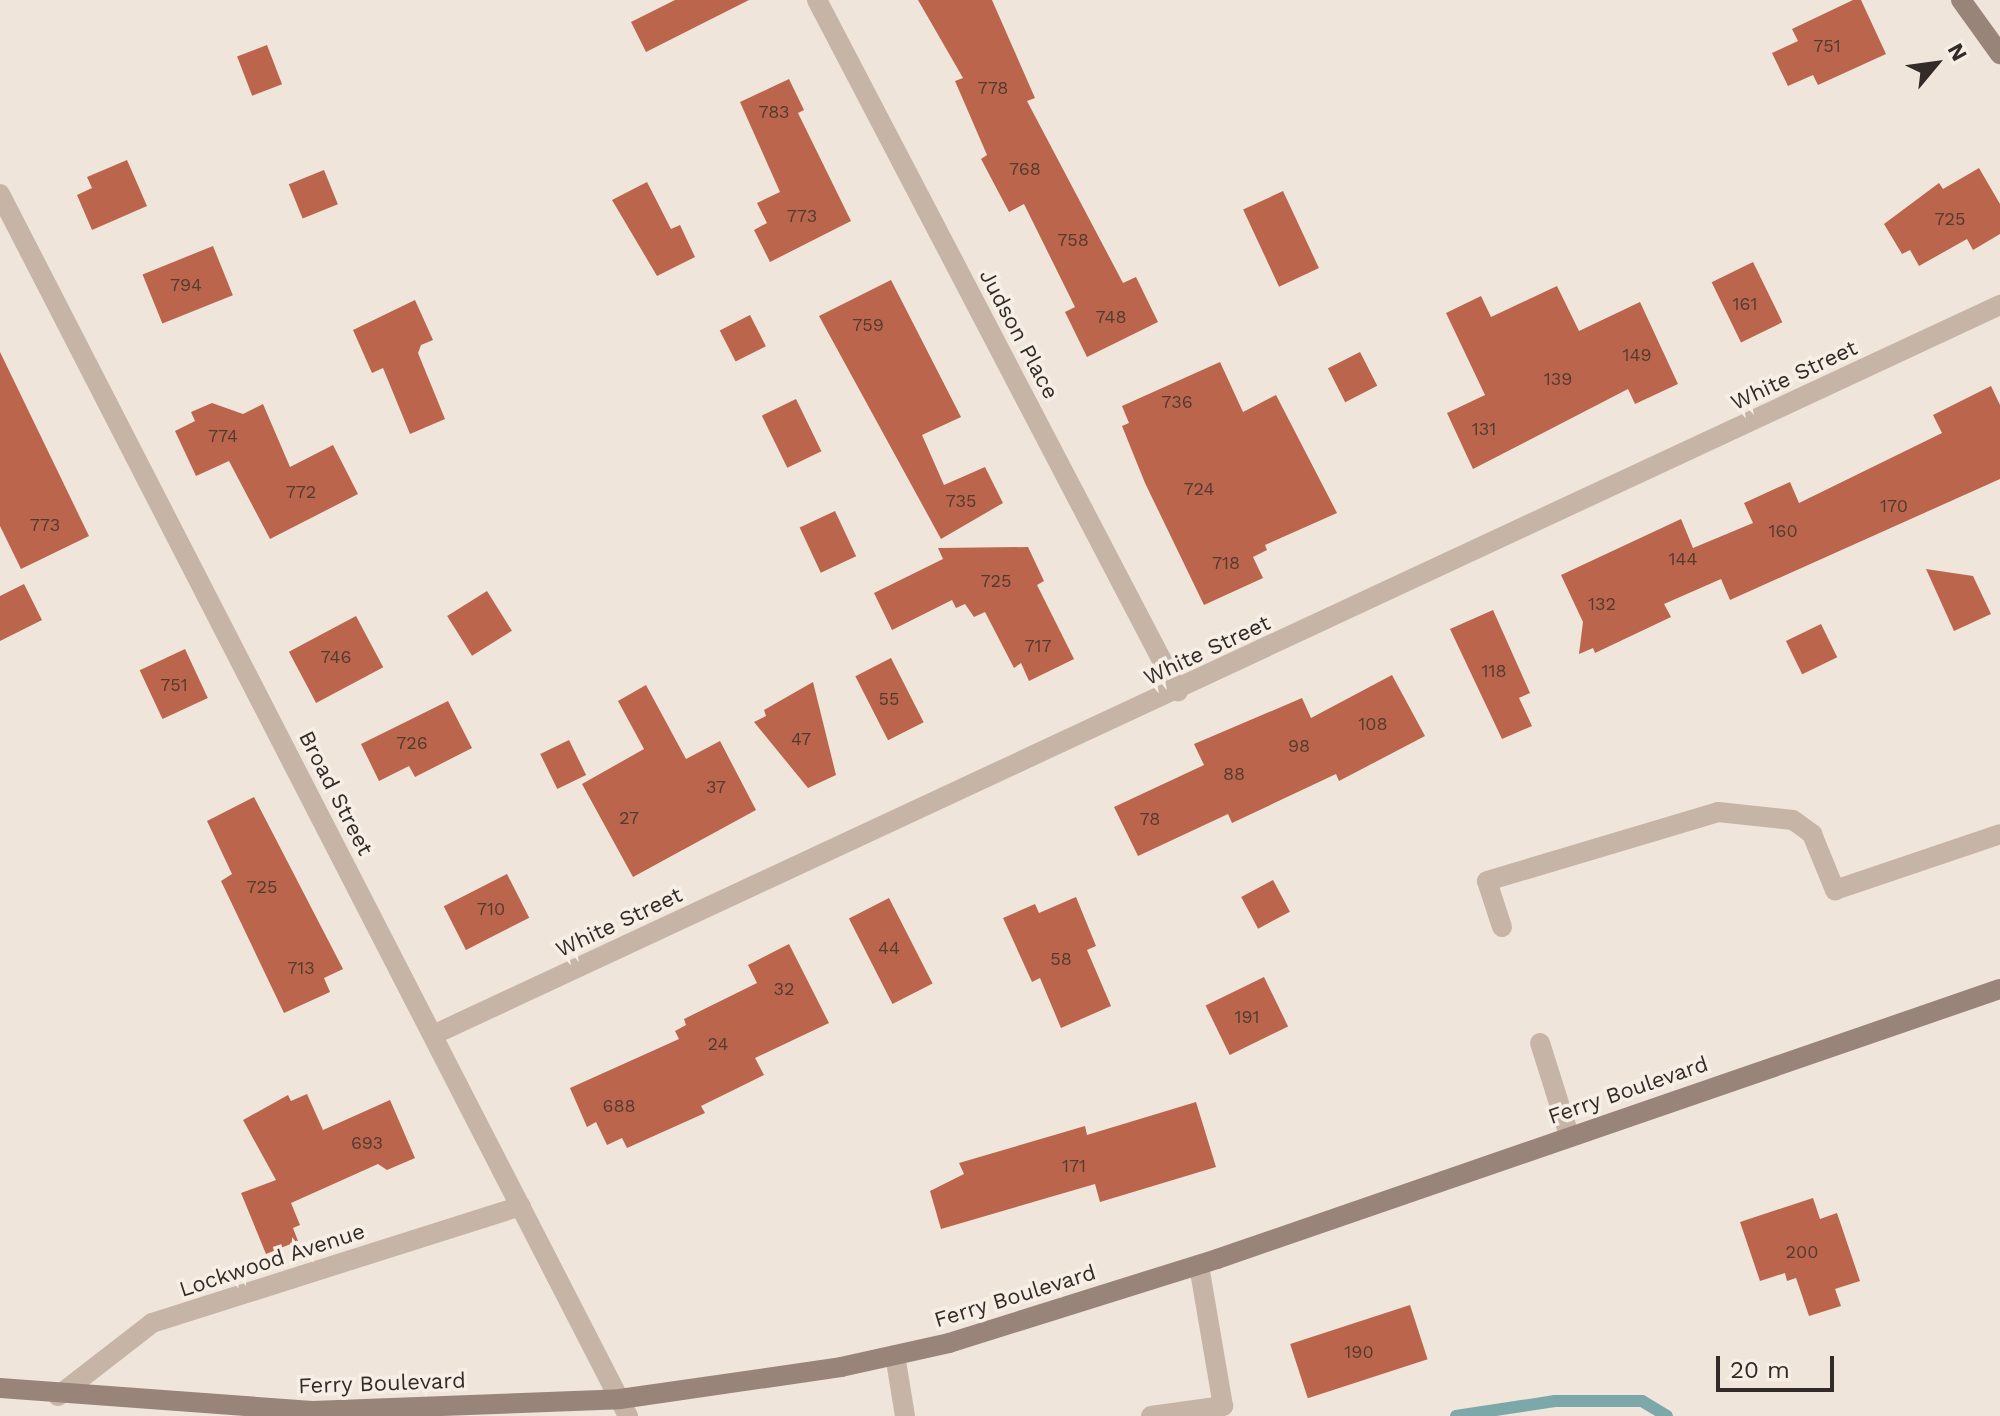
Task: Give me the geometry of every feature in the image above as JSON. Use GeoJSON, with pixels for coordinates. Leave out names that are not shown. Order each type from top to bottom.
{"type":"FeatureCollection","features":[{"type":"Feature","properties":{"kind":"main road"},"geometry":{"type":"LineString","coordinates":[[1961,0],[2000,54]]}},
{"type":"Feature","properties":{"kind":"main road","name":"Ferry Boulevard"},"geometry":{"type":"LineString","coordinates":[[0,1388],[58,1396],[312,1411],[624,1407],[895,1355],[1199,1265],[2000,989]]}},
{"type":"Feature","properties":{"kind":"street","name":"Judson Place"},"geometry":{"type":"LineString","coordinates":[[817,0],[1178,691]]}},
{"type":"Feature","properties":{"kind":"street","name":"Broad Street"},"geometry":{"type":"LineString","coordinates":[[0,194],[624,1407]]}},
{"type":"Feature","properties":{"kind":"street","name":"White Street"},"geometry":{"type":"LineString","coordinates":[[433,1035],[1178,691],[2000,305]]}},
{"type":"Feature","properties":{"kind":"street"},"geometry":{"type":"LineString","coordinates":[[1502,927],[1487,881],[1718,812],[1793,820],[1812,834],[1835,890],[2000,834]]}},
{"type":"Feature","properties":{"kind":"street"},"geometry":{"type":"LineString","coordinates":[[1540,1043],[1569,1135]]}},
{"type":"Feature","properties":{"kind":"street","name":"Lockwood Avenue"},"geometry":{"type":"LineString","coordinates":[[58,1396],[152,1323],[521,1206]]}},
{"type":"Feature","properties":{"kind":"street"},"geometry":{"type":"LineString","coordinates":[[1151,1416],[1223,1406],[1199,1265]]}},
{"type":"Feature","properties":{"kind":"street"},"geometry":{"type":"LineString","coordinates":[[895,1355],[905,1416]]}},
{"type":"Feature","properties":{"kind":"building"},"geometry":{"type":"Polygon","coordinates":[[[675,0],[749,0],[646,52],[631,22],[675,0]]]}},
{"type":"Feature","properties":{"kind":"building"},"geometry":{"type":"Polygon","coordinates":[[[918,0],[992,0],[1035,98],[1027,101],[1123,283],[1136,277],[1158,322],[1087,357],[1065,312],[1075,307],[1024,204],[1009,212],[981,159],[987,155],[955,81],[963,78],[918,0]]]}},
{"type":"Feature","properties":{"kind":"building"},"geometry":{"type":"Polygon","coordinates":[[[1853,0],[1861,0],[1886,54],[1818,85],[1813,75],[1788,86],[1772,53],[1798,41],[1792,29],[1853,0]]]}},
{"type":"Feature","properties":{"kind":"building"},"geometry":{"type":"Polygon","coordinates":[[[267,45],[282,84],[252,96],[237,56],[267,45]]]}},
{"type":"Feature","properties":{"kind":"building"},"geometry":{"type":"Polygon","coordinates":[[[789,79],[804,110],[798,113],[851,221],[770,262],[754,230],[767,223],[757,203],[780,192],[740,102],[789,79]]]}},
{"type":"Feature","properties":{"kind":"building"},"geometry":{"type":"Polygon","coordinates":[[[127,160],[147,206],[92,230],[77,195],[92,188],[87,177],[127,160]]]}},
{"type":"Feature","properties":{"kind":"building"},"geometry":{"type":"Polygon","coordinates":[[[1979,168],[2000,204],[2000,234],[1973,250],[1967,239],[1919,266],[1910,250],[1902,254],[1884,224],[1939,183],[1943,189],[1979,168]]]}},
{"type":"Feature","properties":{"kind":"building"},"geometry":{"type":"Polygon","coordinates":[[[324,170],[338,204],[303,219],[289,184],[324,170]]]}},
{"type":"Feature","properties":{"kind":"building"},"geometry":{"type":"Polygon","coordinates":[[[647,182],[671,229],[680,225],[695,257],[657,276],[612,200],[647,182]]]}},
{"type":"Feature","properties":{"kind":"building"},"geometry":{"type":"Polygon","coordinates":[[[1283,191],[1319,268],[1279,287],[1243,210],[1283,191]]]}},
{"type":"Feature","properties":{"kind":"building"},"geometry":{"type":"Polygon","coordinates":[[[213,246],[233,295],[162,324],[143,274],[213,246]]]}},
{"type":"Feature","properties":{"kind":"building"},"geometry":{"type":"Polygon","coordinates":[[[1753,262],[1782,322],[1741,342],[1712,282],[1753,262]]]}},
{"type":"Feature","properties":{"kind":"building"},"geometry":{"type":"Polygon","coordinates":[[[891,280],[961,417],[922,435],[944,485],[985,467],[1003,503],[941,539],[819,316],[891,280]]]}},
{"type":"Feature","properties":{"kind":"building"},"geometry":{"type":"Polygon","coordinates":[[[1557,286],[1579,331],[1640,302],[1678,384],[1635,404],[1628,389],[1473,469],[1447,413],[1485,395],[1446,313],[1481,296],[1491,317],[1557,286]]]}},
{"type":"Feature","properties":{"kind":"building"},"geometry":{"type":"Polygon","coordinates":[[[415,300],[433,340],[421,345],[418,353],[445,419],[410,434],[383,368],[372,373],[353,330],[415,300]]]}},
{"type":"Feature","properties":{"kind":"building"},"geometry":{"type":"Polygon","coordinates":[[[750,315],[766,346],[736,362],[720,330],[750,315]]]}},
{"type":"Feature","properties":{"kind":"building"},"geometry":{"type":"Polygon","coordinates":[[[0,352],[89,536],[21,569],[0,526],[0,352]]]}},
{"type":"Feature","properties":{"kind":"building"},"geometry":{"type":"Polygon","coordinates":[[[1360,352],[1377,386],[1345,402],[1328,368],[1360,352]]]}},
{"type":"Feature","properties":{"kind":"building"},"geometry":{"type":"Polygon","coordinates":[[[1220,362],[1243,412],[1276,395],[1337,513],[1265,545],[1267,550],[1253,557],[1263,578],[1204,605],[1145,483],[1122,426],[1129,423],[1122,406],[1220,362]]]}},
{"type":"Feature","properties":{"kind":"building"},"geometry":{"type":"Polygon","coordinates":[[[1991,386],[2000,405],[2000,479],[1730,600],[1721,579],[1664,604],[1671,617],[1595,653],[1593,648],[1579,654],[1583,622],[1561,575],[1681,519],[1693,548],[1753,523],[1744,503],[1790,482],[1799,503],[1942,433],[1933,415],[1991,386]]]}},
{"type":"Feature","properties":{"kind":"building"},"geometry":{"type":"Polygon","coordinates":[[[796,399],[821,451],[787,468],[762,416],[796,399]]]}},
{"type":"Feature","properties":{"kind":"building"},"geometry":{"type":"Polygon","coordinates":[[[212,403],[243,414],[263,404],[290,467],[333,445],[358,494],[270,539],[229,461],[196,476],[175,431],[195,421],[191,412],[212,403]]]}},
{"type":"Feature","properties":{"kind":"building"},"geometry":{"type":"Polygon","coordinates":[[[835,511],[856,556],[821,573],[800,527],[835,511]]]}},
{"type":"Feature","properties":{"kind":"building"},"geometry":{"type":"Polygon","coordinates":[[[1028,547],[1044,581],[1037,585],[1074,659],[1029,681],[1021,663],[1014,668],[985,612],[974,617],[965,604],[956,608],[952,600],[892,630],[874,593],[943,559],[938,548],[1028,547]]]}},
{"type":"Feature","properties":{"kind":"building"},"geometry":{"type":"Polygon","coordinates":[[[1926,569],[1973,576],[1991,614],[1954,631],[1926,569]]]}},
{"type":"Feature","properties":{"kind":"building"},"geometry":{"type":"Polygon","coordinates":[[[24,584],[42,620],[0,641],[0,596],[24,584]]]}},
{"type":"Feature","properties":{"kind":"building"},"geometry":{"type":"Polygon","coordinates":[[[487,591],[512,631],[472,656],[447,616],[487,591]]]}},
{"type":"Feature","properties":{"kind":"building"},"geometry":{"type":"Polygon","coordinates":[[[1493,610],[1530,693],[1519,698],[1532,726],[1502,739],[1450,629],[1493,610]]]}},
{"type":"Feature","properties":{"kind":"building"},"geometry":{"type":"Polygon","coordinates":[[[356,616],[383,667],[316,703],[289,652],[356,616]]]}},
{"type":"Feature","properties":{"kind":"building"},"geometry":{"type":"Polygon","coordinates":[[[1821,624],[1837,657],[1802,674],[1786,641],[1821,624]]]}},
{"type":"Feature","properties":{"kind":"building"},"geometry":{"type":"Polygon","coordinates":[[[185,649],[208,698],[163,719],[140,670],[185,649]]]}},
{"type":"Feature","properties":{"kind":"building"},"geometry":{"type":"Polygon","coordinates":[[[891,658],[924,722],[888,740],[855,676],[891,658]]]}},
{"type":"Feature","properties":{"kind":"building"},"geometry":{"type":"Polygon","coordinates":[[[1392,675],[1425,736],[1339,781],[1336,774],[1232,823],[1228,814],[1138,856],[1114,807],[1204,765],[1194,744],[1302,698],[1311,718],[1392,675]]]}},
{"type":"Feature","properties":{"kind":"building"},"geometry":{"type":"Polygon","coordinates":[[[813,682],[836,775],[808,788],[754,722],[766,716],[764,710],[813,682]]]}},
{"type":"Feature","properties":{"kind":"building"},"geometry":{"type":"Polygon","coordinates":[[[646,685],[686,759],[720,741],[756,810],[633,877],[582,784],[644,749],[618,701],[646,685]]]}},
{"type":"Feature","properties":{"kind":"building"},"geometry":{"type":"Polygon","coordinates":[[[448,701],[472,748],[415,777],[409,766],[379,781],[361,744],[448,701]]]}},
{"type":"Feature","properties":{"kind":"building"},"geometry":{"type":"Polygon","coordinates":[[[569,740],[586,775],[557,789],[540,754],[569,740]]]}},
{"type":"Feature","properties":{"kind":"building"},"geometry":{"type":"Polygon","coordinates":[[[254,797],[343,969],[324,978],[330,992],[284,1013],[221,881],[232,874],[207,821],[254,797]]]}},
{"type":"Feature","properties":{"kind":"building"},"geometry":{"type":"Polygon","coordinates":[[[507,874],[529,918],[466,950],[444,906],[507,874]]]}},
{"type":"Feature","properties":{"kind":"building"},"geometry":{"type":"Polygon","coordinates":[[[1273,880],[1290,912],[1258,929],[1241,897],[1273,880]]]}},
{"type":"Feature","properties":{"kind":"building"},"geometry":{"type":"Polygon","coordinates":[[[1076,897],[1096,946],[1087,950],[1111,1006],[1061,1028],[1040,978],[1032,982],[1003,918],[1035,904],[1039,913],[1076,897]]]}},
{"type":"Feature","properties":{"kind":"building"},"geometry":{"type":"Polygon","coordinates":[[[889,898],[933,984],[892,1004],[849,918],[889,898]]]}},
{"type":"Feature","properties":{"kind":"building"},"geometry":{"type":"Polygon","coordinates":[[[789,944],[829,1023],[755,1058],[764,1075],[701,1106],[705,1113],[627,1148],[622,1138],[607,1145],[596,1122],[587,1127],[570,1088],[679,1039],[675,1031],[686,1025],[684,1019],[757,983],[748,965],[789,944]]]}},
{"type":"Feature","properties":{"kind":"building"},"geometry":{"type":"Polygon","coordinates":[[[1264,977],[1288,1026],[1230,1055],[1206,1005],[1264,977]]]}},
{"type":"Feature","properties":{"kind":"building"},"geometry":{"type":"Polygon","coordinates":[[[307,1094],[323,1130],[390,1100],[415,1158],[387,1170],[378,1164],[291,1203],[300,1225],[293,1228],[298,1241],[266,1254],[241,1193],[276,1180],[243,1120],[288,1095],[291,1101],[307,1094]]]}},
{"type":"Feature","properties":{"kind":"building"},"geometry":{"type":"Polygon","coordinates":[[[1196,1102],[1216,1167],[1100,1202],[1095,1184],[941,1229],[930,1191],[964,1174],[959,1163],[1085,1126],[1087,1135],[1196,1102]]]}},
{"type":"Feature","properties":{"kind":"building"},"geometry":{"type":"Polygon","coordinates":[[[1813,1198],[1820,1219],[1837,1213],[1860,1281],[1835,1289],[1841,1306],[1809,1316],[1796,1278],[1787,1281],[1785,1273],[1760,1281],[1740,1222],[1813,1198]]]}},
{"type":"Feature","properties":{"kind":"building"},"geometry":{"type":"Polygon","coordinates":[[[1410,1305],[1428,1359],[1308,1398],[1290,1344],[1410,1305]]]}},
{"type":"Feature","properties":{"kind":"waterway"},"geometry":{"type":"LineString","coordinates":[[1456,1416],[1555,1401],[1642,1401],[1667,1416]]}}]}
